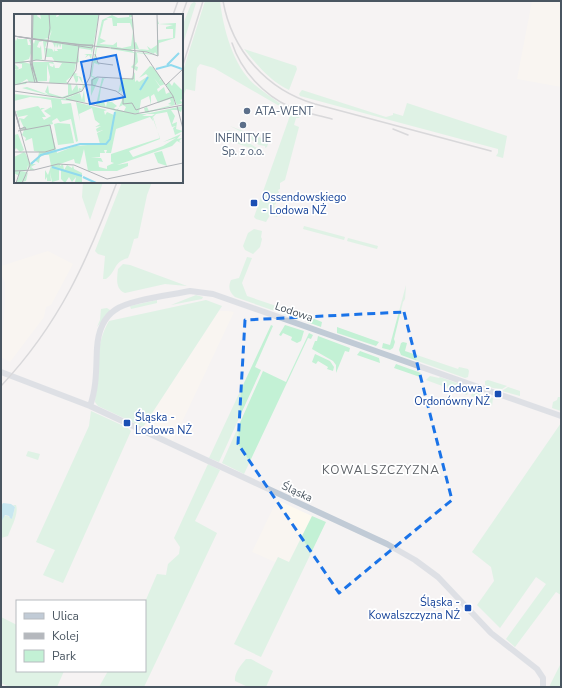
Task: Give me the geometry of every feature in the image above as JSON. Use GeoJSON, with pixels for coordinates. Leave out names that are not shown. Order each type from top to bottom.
{"type":"FeatureCollection","features":[{"type":"Feature","properties":{"kind":"street","name":"Lodowa"},"geometry":{"type":"LineString","coordinates":[[90,406],[95,388],[99,334],[104,322],[111,313],[116,309],[134,302],[190,291],[197,291],[214,294],[561,416]]}},
{"type":"Feature","properties":{"kind":"street","name":"Śląska"},"geometry":{"type":"LineString","coordinates":[[1,372],[90,406],[407,554],[438,577],[491,633],[537,669],[543,678],[543,687]]}},
{"type":"Feature","properties":{"kind":"highlighted area"},"geometry":{"type":"Polygon","coordinates":[[[404,312],[452,500],[339,593],[238,444],[245,320],[404,312]]]}},
{"type":"Feature","properties":{"kind":"shaded area"},"geometry":{"type":"Polygon","coordinates":[[[532,1],[561,1],[561,87],[517,79],[532,1]]]}},
{"type":"Feature","properties":{"kind":"shaded area"},"geometry":{"type":"Polygon","coordinates":[[[48,251],[73,264],[51,305],[46,307],[44,317],[10,362],[1,357],[5,283],[1,274],[1,266],[48,251]]]}},
{"type":"Feature","properties":{"kind":"shaded area"},"geometry":{"type":"Polygon","coordinates":[[[219,311],[234,312],[173,441],[143,427],[219,311]]]}},
{"type":"Feature","properties":{"kind":"shaded area"},"geometry":{"type":"Polygon","coordinates":[[[277,500],[312,516],[289,563],[278,557],[275,562],[252,552],[277,500]]]}},
{"type":"Feature","properties":{"kind":"green space"},"geometry":{"type":"Polygon","coordinates":[[[205,1],[220,1],[230,46],[241,68],[255,85],[282,105],[281,107],[214,68],[200,64],[197,68],[195,91],[186,89],[183,96],[183,71],[205,1]]]}},
{"type":"Feature","properties":{"kind":"green space"},"geometry":{"type":"Polygon","coordinates":[[[194,2],[196,3],[183,44],[183,24],[191,4],[194,2]]]}},
{"type":"Feature","properties":{"kind":"green space"},"geometry":{"type":"Polygon","coordinates":[[[244,49],[296,66],[297,69],[289,90],[276,82],[259,67],[244,49]]]}},
{"type":"Feature","properties":{"kind":"green space"},"geometry":{"type":"Polygon","coordinates":[[[302,90],[386,117],[393,115],[393,113],[403,116],[407,103],[507,136],[503,158],[496,156],[498,149],[300,96],[299,94],[302,90]]]}},
{"type":"Feature","properties":{"kind":"green space"},"geometry":{"type":"Polygon","coordinates":[[[292,110],[301,112],[299,118],[296,118],[294,125],[299,127],[285,180],[280,183],[280,189],[278,190],[279,193],[277,194],[277,200],[275,201],[276,204],[274,205],[275,207],[273,209],[275,211],[283,208],[284,211],[283,214],[278,213],[277,217],[270,215],[266,222],[254,217],[292,110]]]}},
{"type":"Feature","properties":{"kind":"green space"},"geometry":{"type":"Polygon","coordinates":[[[230,126],[269,141],[267,147],[265,148],[265,146],[259,145],[230,126]]]}},
{"type":"Feature","properties":{"kind":"green space"},"geometry":{"type":"Polygon","coordinates":[[[229,130],[260,150],[259,151],[224,139],[221,141],[224,133],[229,130]]]}},
{"type":"Feature","properties":{"kind":"green space"},"geometry":{"type":"Polygon","coordinates":[[[83,183],[103,183],[90,220],[82,197],[83,183]]]}},
{"type":"Feature","properties":{"kind":"green space"},"geometry":{"type":"Polygon","coordinates":[[[122,183],[152,183],[147,195],[138,238],[134,239],[128,258],[117,264],[112,273],[106,279],[103,279],[105,256],[98,254],[95,251],[122,183]]]}},
{"type":"Feature","properties":{"kind":"green space"},"geometry":{"type":"Polygon","coordinates":[[[304,226],[345,237],[344,240],[303,229],[304,226]]]}},
{"type":"Feature","properties":{"kind":"green space"},"geometry":{"type":"Polygon","coordinates":[[[254,229],[262,231],[262,239],[260,247],[253,254],[245,250],[243,246],[248,233],[254,229]]]}},
{"type":"Feature","properties":{"kind":"green space"},"geometry":{"type":"Polygon","coordinates":[[[348,238],[378,246],[377,249],[347,241],[348,238]]]}},
{"type":"Feature","properties":{"kind":"green space"},"geometry":{"type":"Polygon","coordinates":[[[247,257],[252,258],[242,283],[247,296],[303,315],[298,319],[233,295],[229,287],[231,280],[239,278],[247,257]]]}},
{"type":"Feature","properties":{"kind":"green space"},"geometry":{"type":"Polygon","coordinates":[[[123,264],[130,265],[187,286],[165,284],[125,293],[118,286],[117,279],[118,269],[123,264]]]}},
{"type":"Feature","properties":{"kind":"green space"},"geometry":{"type":"Polygon","coordinates":[[[406,285],[405,299],[403,302],[393,348],[390,350],[382,348],[383,343],[390,345],[406,285]]]}},
{"type":"Feature","properties":{"kind":"green space"},"geometry":{"type":"Polygon","coordinates":[[[196,295],[203,297],[202,299],[171,305],[196,295]]]}},
{"type":"Feature","properties":{"kind":"green space"},"geometry":{"type":"Polygon","coordinates":[[[157,300],[157,303],[131,309],[130,306],[157,300]]]}},
{"type":"Feature","properties":{"kind":"green space"},"geometry":{"type":"Polygon","coordinates":[[[206,300],[222,306],[143,427],[98,406],[95,402],[99,350],[104,330],[109,321],[206,300]]]}},
{"type":"Feature","properties":{"kind":"green space"},"geometry":{"type":"Polygon","coordinates":[[[107,308],[110,311],[97,327],[100,320],[101,309],[107,308]]]}},
{"type":"Feature","properties":{"kind":"green space"},"geometry":{"type":"Polygon","coordinates":[[[307,316],[322,322],[321,327],[307,322],[307,316]]]}},
{"type":"Feature","properties":{"kind":"green space"},"geometry":{"type":"Polygon","coordinates":[[[271,325],[273,326],[255,367],[261,370],[219,462],[209,458],[271,325]]]}},
{"type":"Feature","properties":{"kind":"green space"},"geometry":{"type":"Polygon","coordinates":[[[285,325],[304,331],[301,341],[297,343],[291,340],[292,337],[283,333],[281,336],[279,335],[285,325]]]}},
{"type":"Feature","properties":{"kind":"green space"},"geometry":{"type":"Polygon","coordinates":[[[337,327],[379,342],[376,346],[337,333],[337,327]]]}},
{"type":"Feature","properties":{"kind":"green space"},"geometry":{"type":"Polygon","coordinates":[[[309,333],[313,335],[311,339],[308,338],[244,474],[222,463],[263,371],[286,382],[309,333]]]}},
{"type":"Feature","properties":{"kind":"green space"},"geometry":{"type":"Polygon","coordinates":[[[318,336],[350,348],[349,352],[345,351],[336,373],[336,365],[333,361],[312,349],[318,336]]]}},
{"type":"Feature","properties":{"kind":"green space"},"geometry":{"type":"Polygon","coordinates":[[[401,343],[407,343],[405,351],[458,369],[459,367],[468,369],[468,377],[465,378],[401,355],[399,350],[401,343]]]}},
{"type":"Feature","properties":{"kind":"green space"},"geometry":{"type":"Polygon","coordinates":[[[360,351],[379,358],[380,363],[357,355],[360,351]]]}},
{"type":"Feature","properties":{"kind":"green space"},"geometry":{"type":"Polygon","coordinates":[[[315,354],[330,361],[334,367],[333,371],[327,369],[328,367],[318,361],[316,364],[312,362],[315,354]]]}},
{"type":"Feature","properties":{"kind":"green space"},"geometry":{"type":"Polygon","coordinates":[[[396,364],[421,373],[420,377],[394,368],[396,364]]]}},
{"type":"Feature","properties":{"kind":"green space"},"geometry":{"type":"Polygon","coordinates":[[[430,376],[440,377],[468,387],[469,390],[467,395],[426,380],[430,376]]]}},
{"type":"Feature","properties":{"kind":"green space"},"geometry":{"type":"Polygon","coordinates":[[[488,380],[507,386],[502,389],[493,388],[485,385],[485,381],[488,380]]]}},
{"type":"Feature","properties":{"kind":"green space"},"geometry":{"type":"Polygon","coordinates":[[[508,387],[520,391],[520,396],[502,391],[508,387]]]}},
{"type":"Feature","properties":{"kind":"green space"},"geometry":{"type":"Polygon","coordinates":[[[473,391],[493,398],[492,406],[490,402],[471,396],[473,391]]]}},
{"type":"Feature","properties":{"kind":"green space"},"geometry":{"type":"Polygon","coordinates":[[[558,397],[561,397],[561,411],[552,408],[553,402],[557,400],[558,397]]]}},
{"type":"Feature","properties":{"kind":"green space"},"geometry":{"type":"Polygon","coordinates":[[[91,411],[128,428],[131,431],[63,583],[43,575],[55,550],[36,542],[89,426],[91,411]]]}},
{"type":"Feature","properties":{"kind":"green space"},"geometry":{"type":"Polygon","coordinates":[[[561,423],[561,595],[556,592],[515,647],[506,639],[546,584],[536,577],[500,628],[477,605],[494,581],[491,567],[472,552],[561,423]]]}},
{"type":"Feature","properties":{"kind":"green space"},"geometry":{"type":"Polygon","coordinates":[[[28,451],[40,454],[38,460],[26,456],[28,451]]]}},
{"type":"Feature","properties":{"kind":"green space"},"geometry":{"type":"Polygon","coordinates":[[[208,464],[220,470],[195,521],[217,533],[144,687],[99,687],[107,672],[146,672],[146,600],[157,574],[166,575],[168,564],[179,554],[180,547],[174,538],[208,464]]]}},
{"type":"Feature","properties":{"kind":"green space"},"geometry":{"type":"Polygon","coordinates":[[[13,505],[16,505],[17,509],[14,520],[8,536],[1,538],[1,522],[3,516],[8,516],[12,519],[15,507],[13,505]]]}},
{"type":"Feature","properties":{"kind":"green space"},"geometry":{"type":"Polygon","coordinates":[[[312,516],[326,522],[261,657],[234,644],[278,557],[289,562],[312,516]]]}},
{"type":"Feature","properties":{"kind":"green space"},"geometry":{"type":"Polygon","coordinates":[[[1,617],[16,624],[16,672],[64,672],[57,687],[9,687],[1,683],[1,617]]]}},
{"type":"Feature","properties":{"kind":"green space"},"geometry":{"type":"Polygon","coordinates":[[[246,659],[251,659],[273,671],[266,687],[248,687],[235,681],[240,666],[246,659]]]}},
{"type":"Feature","properties":{"kind":"green space"},"geometry":{"type":"Polygon","coordinates":[[[561,663],[561,687],[549,687],[561,663]]]}},
{"type":"Feature","properties":{"kind":"water"},"geometry":{"type":"Polygon","coordinates":[[[3,503],[11,504],[15,507],[12,519],[5,515],[1,522],[1,506],[3,503]]]}},
{"type":"Feature","properties":{"kind":"railway"},"geometry":{"type":"LineString","coordinates":[[173,14],[178,1]]}},
{"type":"Feature","properties":{"kind":"railway"},"geometry":{"type":"LineString","coordinates":[[182,14],[187,1]]}},
{"type":"Feature","properties":{"kind":"railway"},"geometry":{"type":"LineString","coordinates":[[183,65],[203,1]]}},
{"type":"Feature","properties":{"kind":"railway"},"geometry":{"type":"LineString","coordinates":[[223,1],[234,36],[243,52],[254,66],[267,78],[298,98],[315,104],[491,151]]}},
{"type":"Feature","properties":{"kind":"railway"},"geometry":{"type":"LineString","coordinates":[[232,43],[247,72],[271,96],[295,109],[332,119]]}},
{"type":"Feature","properties":{"kind":"railway"},"geometry":{"type":"LineString","coordinates":[[393,129],[408,135]]}},
{"type":"Feature","properties":{"kind":"railway"},"geometry":{"type":"LineString","coordinates":[[1,386],[40,339],[56,315],[83,265],[117,183]]}},
{"type":"Feature","properties":{"kind":"place","name":"ATA-WENT"},"geometry":{"type":"Point","coordinates":[247,111]}},
{"type":"Feature","properties":{"kind":"place","name":"INFINITY IE Sp. z o.o."},"geometry":{"type":"Point","coordinates":[243,125]}},
{"type":"Feature","properties":{"kind":"place","name":"Ossendowskiego - Lodowa NŻ"},"geometry":{"type":"Point","coordinates":[254,203]}},
{"type":"Feature","properties":{"kind":"place","name":"Lodowa - Ordonówny NŻ"},"geometry":{"type":"Point","coordinates":[498,394]}},
{"type":"Feature","properties":{"kind":"place","name":"Śląska - Lodowa NŻ"},"geometry":{"type":"Point","coordinates":[127,423]}},
{"type":"Feature","properties":{"kind":"place","name":"Śląska - Kowalszczyzna NŻ"},"geometry":{"type":"Point","coordinates":[468,608]}},
{"type":"Feature","properties":{"kind":"district","name":"KOWALSZCZYZNA"},"geometry":{"type":"Point","coordinates":[381,470]}}]}
